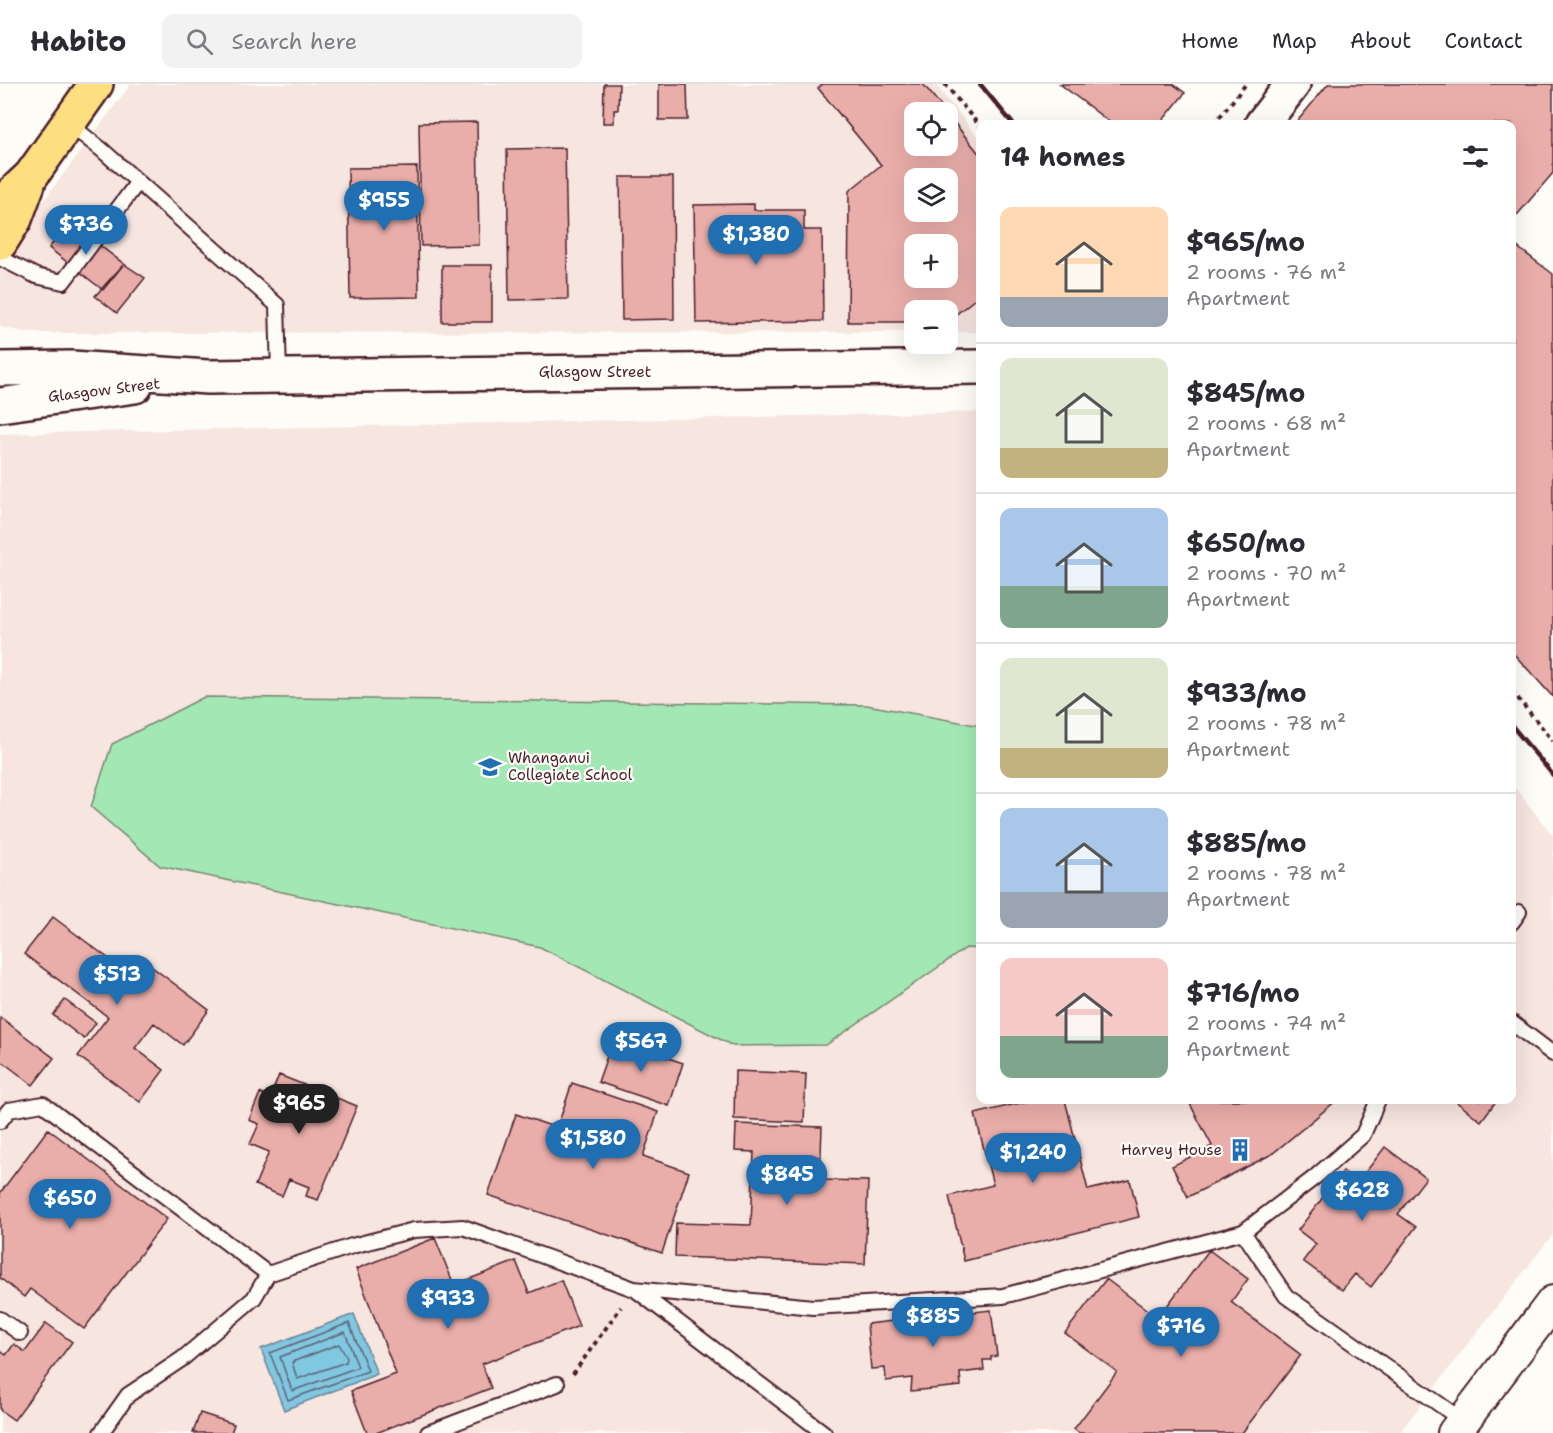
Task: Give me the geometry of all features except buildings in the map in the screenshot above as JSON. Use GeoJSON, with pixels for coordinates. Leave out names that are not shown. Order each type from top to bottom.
{"type":"FeatureCollection","features":[{"type":"Feature","properties":{"kind":"highway"},"geometry":{"type":"LineString","coordinates":[[0,205],[31,176],[96,84]]}},
{"type":"Feature","properties":{"kind":"highway"},"geometry":{"type":"LineString","coordinates":[[0,243],[15,219],[31,176]]}},
{"type":"Feature","properties":{"kind":"main road"},"geometry":{"type":"LineString","coordinates":[[1265,120],[1293,84]]}},
{"type":"Feature","properties":{"kind":"main road","name":"Glasgow Street"},"geometry":{"type":"LineString","coordinates":[[0,405],[208,377],[279,374],[976,367]]}},
{"type":"Feature","properties":{"kind":"main road","name":"Glasgow Street"},"geometry":{"type":"LineString","coordinates":[[0,369],[71,368],[208,377]]}},
{"type":"Feature","properties":{"kind":"street"},"geometry":{"type":"LineString","coordinates":[[1458,1427],[1553,1302]]}},
{"type":"Feature","properties":{"kind":"lane"},"geometry":{"type":"LineString","coordinates":[[69,124],[277,305],[279,374]]}},
{"type":"Feature","properties":{"kind":"lane"},"geometry":{"type":"LineString","coordinates":[[0,258],[36,276],[63,282],[138,182]]}},
{"type":"Feature","properties":{"kind":"lane"},"geometry":{"type":"LineString","coordinates":[[1516,1026],[1553,1054]]}},
{"type":"Feature","properties":{"kind":"lane"},"geometry":{"type":"LineString","coordinates":[[0,1121],[9,1110],[44,1104],[268,1274]]}},
{"type":"Feature","properties":{"kind":"lane"},"geometry":{"type":"LineString","coordinates":[[101,1433],[128,1395],[182,1359],[254,1298],[268,1274],[352,1246],[414,1230],[463,1227],[634,1289],[813,1307],[1003,1296],[1244,1232],[1314,1178],[1363,1135],[1376,1104]]}},
{"type":"Feature","properties":{"kind":"lane"},"geometry":{"type":"LineString","coordinates":[[1244,1232],[1286,1296],[1458,1427]]}},
{"type":"Feature","properties":{"kind":"lane"},"geometry":{"type":"LineString","coordinates":[[634,1289],[824,1433]]}},
{"type":"Feature","properties":{"kind":"lane"},"geometry":{"type":"LineString","coordinates":[[0,1319],[20,1333]]}},
{"type":"Feature","properties":{"kind":"lane"},"geometry":{"type":"LineString","coordinates":[[428,1433],[557,1384]]}},
{"type":"Feature","properties":{"kind":"path"},"geometry":{"type":"LineString","coordinates":[[945,84],[976,122]]}},
{"type":"Feature","properties":{"kind":"path"},"geometry":{"type":"LineString","coordinates":[[1217,120],[1246,84]]}},
{"type":"Feature","properties":{"kind":"path"},"geometry":{"type":"LineString","coordinates":[[1516,696],[1553,741]]}},
{"type":"Feature","properties":{"kind":"path"},"geometry":{"type":"LineString","coordinates":[[557,1384],[573,1374],[634,1289]]}},
{"type":"Feature","properties":{"kind":"shaded area"},"geometry":{"type":"Polygon","coordinates":[[[131,84],[935,84],[950,102],[904,102],[904,156],[958,156],[958,112],[976,135],[976,332],[958,332],[958,300],[904,300],[904,332],[30,333],[0,327],[0,259],[131,84]]]}},
{"type":"Feature","properties":{"kind":"shaded area","name":"Whanganui Collegiate School"},"geometry":{"type":"Polygon","coordinates":[[[976,412],[976,1104],[1516,1104],[1516,789],[1553,836],[1553,1234],[1399,1433],[0,1433],[0,434],[976,412]]]}},
{"type":"Feature","properties":{"kind":"green space"},"geometry":{"type":"Polygon","coordinates":[[[204,697],[867,705],[976,725],[976,949],[966,948],[826,1045],[733,1046],[540,947],[160,866],[91,807],[112,744],[204,697]]]}},
{"type":"Feature","properties":{"kind":"water"},"geometry":{"type":"Polygon","coordinates":[[[354,1314],[377,1374],[284,1410],[261,1349],[354,1314]]]}},
{"type":"Feature","properties":{"kind":"railway"},"geometry":{"type":"LineString","coordinates":[[980,84],[1010,120]]}},
{"type":"Feature","properties":{"kind":"railway"},"geometry":{"type":"LineString","coordinates":[[1516,731],[1553,775]]}},
{"type":"Feature","properties":{"kind":"place","name":"Whanganui Collegiate School"},"geometry":{"type":"Point","coordinates":[490,767]}},
{"type":"Feature","properties":{"kind":"place","name":"Harvey House"},"geometry":{"type":"Point","coordinates":[1240,1150]}}]}
